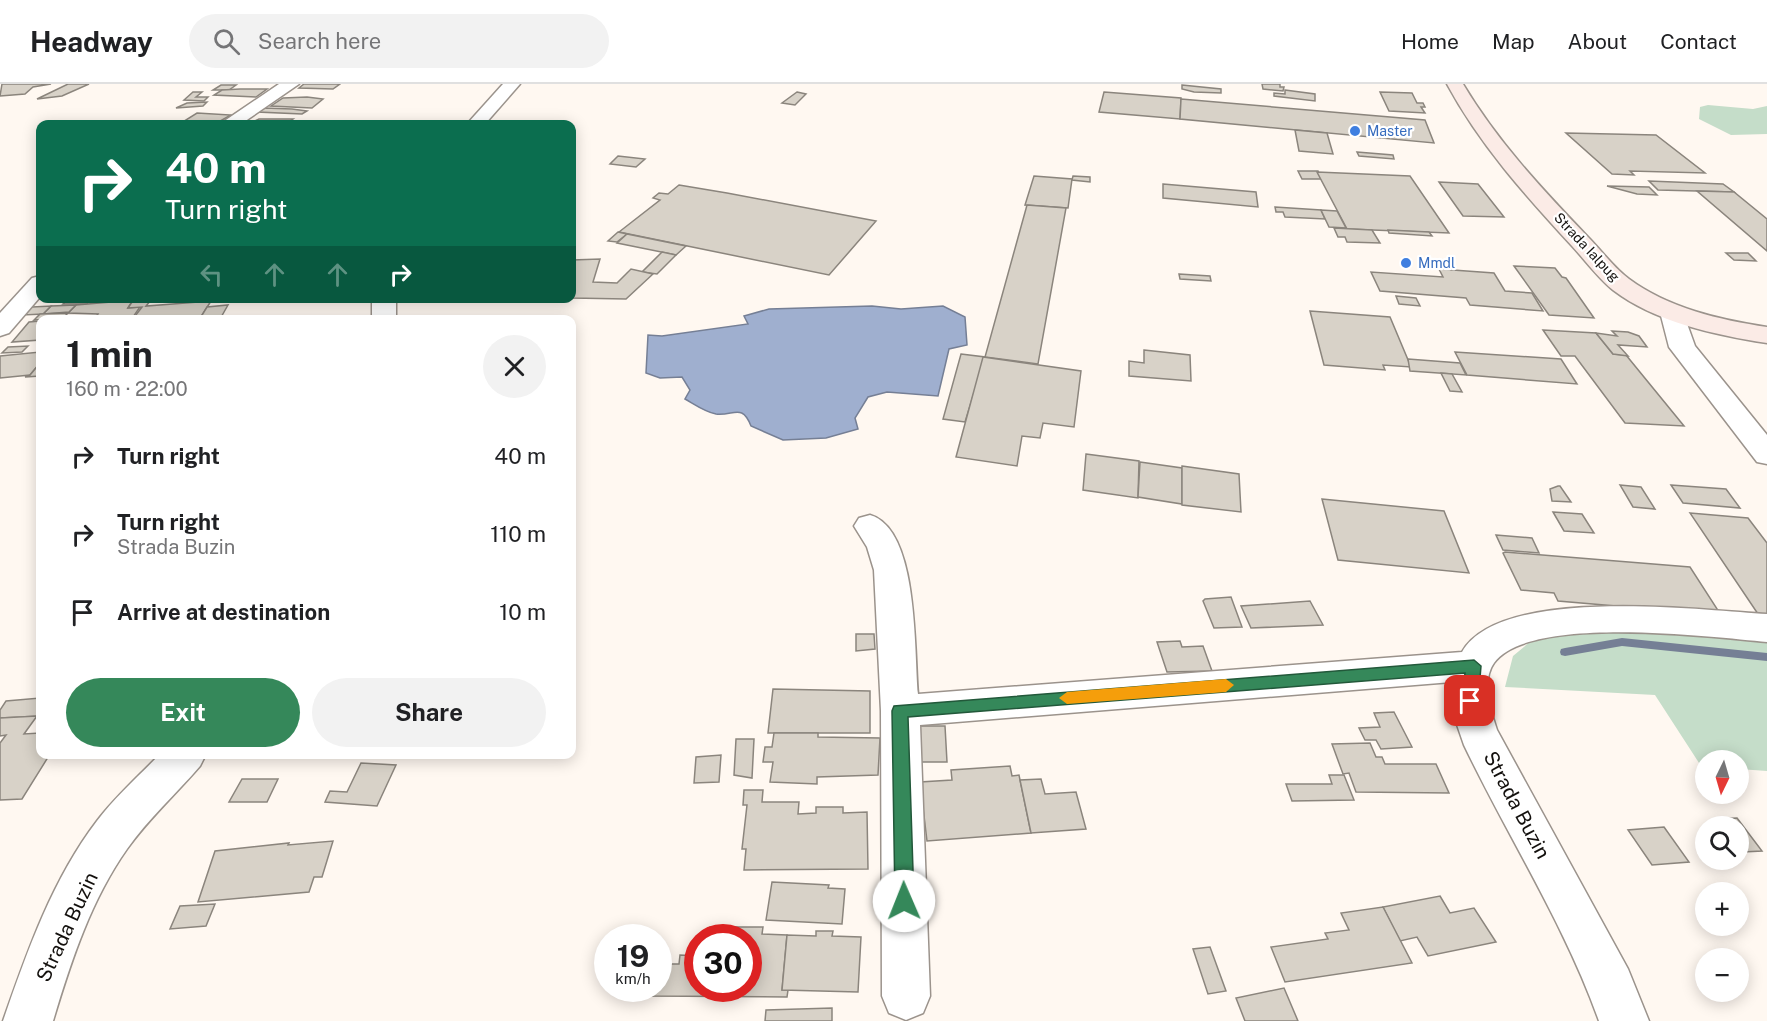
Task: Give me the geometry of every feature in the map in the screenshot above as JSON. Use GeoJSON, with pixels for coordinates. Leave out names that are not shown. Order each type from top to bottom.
{"type":"FeatureCollection","features":[{"type":"Feature","properties":{"kind":"street"},"geometry":{"type":"LineString","coordinates":[[235,120],[291,84]]}},
{"type":"Feature","properties":{"kind":"street"},"geometry":{"type":"LineString","coordinates":[[480,120],[512,84]]}},
{"type":"Feature","properties":{"kind":"street","name":"Strada Ialpug"},"geometry":{"type":"LineString","coordinates":[[1455,84],[1469,109],[1495,145],[1620,284],[1643,299],[1672,312],[1698,321],[1767,335]]}},
{"type":"Feature","properties":{"kind":"street"},"geometry":{"type":"LineString","coordinates":[[0,328],[36,288]]}},
{"type":"Feature","properties":{"kind":"street"},"geometry":{"type":"LineString","coordinates":[[1672,312],[1682,347],[1767,455]]}},
{"type":"Feature","properties":{"kind":"street"},"geometry":{"type":"LineString","coordinates":[[870,526],[884,545],[891,570],[900,711],[906,996]]}},
{"type":"Feature","properties":{"kind":"street"},"geometry":{"type":"LineString","coordinates":[[900,711],[1474,666],[1482,651],[1517,631],[1564,621],[1629,619],[1767,628]]}},
{"type":"Feature","properties":{"kind":"street","name":"Strada Buzin"},"geometry":{"type":"LineString","coordinates":[[1474,666],[1470,701],[1485,745],[1606,976],[1624,1021]]}},
{"type":"Feature","properties":{"kind":"street","name":"Strada Buzin"},"geometry":{"type":"LineString","coordinates":[[28,1021],[41,979],[72,906],[112,836],[181,759]]}},
{"type":"Feature","properties":{"kind":"green space"},"geometry":{"type":"Polygon","coordinates":[[[1708,105],[1753,109],[1767,106],[1767,134],[1731,135],[1699,119],[1700,107],[1708,105]]]}},
{"type":"Feature","properties":{"kind":"green space"},"geometry":{"type":"Polygon","coordinates":[[[1603,628],[1767,635],[1767,771],[1749,770],[1749,750],[1695,750],[1695,757],[1655,695],[1505,687],[1513,656],[1537,636],[1603,628]]]}},
{"type":"Feature","properties":{"kind":"water"},"geometry":{"type":"Polygon","coordinates":[[[872,306],[901,309],[943,306],[965,317],[967,345],[949,349],[938,396],[887,392],[868,397],[855,418],[858,429],[826,438],[783,440],[751,426],[748,419],[741,413],[716,414],[685,399],[690,390],[682,377],[660,378],[646,373],[648,335],[662,336],[748,324],[744,316],[769,309],[872,306]]]}},
{"type":"Feature","properties":{"kind":"building"},"geometry":{"type":"Polygon","coordinates":[[[2,84],[51,84],[33,87],[25,94],[0,96],[2,84]]]}},
{"type":"Feature","properties":{"kind":"building"},"geometry":{"type":"Polygon","coordinates":[[[68,84],[89,84],[62,96],[37,99],[68,84]]]}},
{"type":"Feature","properties":{"kind":"building"},"geometry":{"type":"Polygon","coordinates":[[[304,84],[340,84],[333,89],[299,88],[304,84]]]}},
{"type":"Feature","properties":{"kind":"building"},"geometry":{"type":"Polygon","coordinates":[[[1262,84],[1280,84],[1280,87],[1284,87],[1283,91],[1263,89],[1262,84]]]}},
{"type":"Feature","properties":{"kind":"building"},"geometry":{"type":"Polygon","coordinates":[[[221,85],[236,85],[229,90],[213,90],[221,85]]]}},
{"type":"Feature","properties":{"kind":"building"},"geometry":{"type":"Polygon","coordinates":[[[1182,85],[1221,89],[1221,93],[1194,92],[1182,89],[1182,85]]]}},
{"type":"Feature","properties":{"kind":"building"},"geometry":{"type":"Polygon","coordinates":[[[267,89],[256,97],[214,95],[222,90],[267,89]]]}},
{"type":"Feature","properties":{"kind":"building"},"geometry":{"type":"Polygon","coordinates":[[[1285,90],[1315,94],[1315,101],[1274,96],[1274,93],[1285,94],[1285,90]]]}},
{"type":"Feature","properties":{"kind":"building"},"geometry":{"type":"Polygon","coordinates":[[[193,92],[202,92],[196,97],[208,97],[204,101],[184,100],[193,92]]]}},
{"type":"Feature","properties":{"kind":"building"},"geometry":{"type":"Polygon","coordinates":[[[797,92],[806,94],[795,105],[782,103],[797,92]]]}},
{"type":"Feature","properties":{"kind":"building"},"geometry":{"type":"Polygon","coordinates":[[[1104,92],[1181,98],[1180,119],[1099,112],[1104,92]]]}},
{"type":"Feature","properties":{"kind":"building"},"geometry":{"type":"Polygon","coordinates":[[[1380,92],[1412,93],[1417,103],[1423,103],[1425,107],[1421,107],[1425,113],[1389,111],[1380,92]]]}},
{"type":"Feature","properties":{"kind":"building"},"geometry":{"type":"Polygon","coordinates":[[[283,98],[323,99],[312,108],[271,106],[283,98]]]}},
{"type":"Feature","properties":{"kind":"building"},"geometry":{"type":"Polygon","coordinates":[[[1181,99],[1425,120],[1434,143],[1180,119],[1181,99]]]}},
{"type":"Feature","properties":{"kind":"building"},"geometry":{"type":"Polygon","coordinates":[[[207,102],[203,106],[176,108],[187,103],[207,102]]]}},
{"type":"Feature","properties":{"kind":"building"},"geometry":{"type":"Polygon","coordinates":[[[264,108],[307,111],[302,114],[258,112],[264,108]]]}},
{"type":"Feature","properties":{"kind":"building"},"geometry":{"type":"Polygon","coordinates":[[[197,113],[231,115],[222,120],[186,120],[197,113]]]}},
{"type":"Feature","properties":{"kind":"building"},"geometry":{"type":"Polygon","coordinates":[[[259,119],[293,119],[292,120],[257,120],[259,119]]]}},
{"type":"Feature","properties":{"kind":"building"},"geometry":{"type":"Polygon","coordinates":[[[1295,130],[1327,133],[1333,154],[1299,151],[1295,130]]]}},
{"type":"Feature","properties":{"kind":"building"},"geometry":{"type":"Polygon","coordinates":[[[1566,133],[1656,135],[1705,173],[1630,171],[1634,175],[1612,174],[1566,133]]]}},
{"type":"Feature","properties":{"kind":"building"},"geometry":{"type":"Polygon","coordinates":[[[1357,152],[1393,155],[1394,159],[1359,156],[1357,152]]]}},
{"type":"Feature","properties":{"kind":"building"},"geometry":{"type":"Polygon","coordinates":[[[618,156],[645,159],[636,167],[610,164],[618,156]]]}},
{"type":"Feature","properties":{"kind":"building"},"geometry":{"type":"Polygon","coordinates":[[[1298,171],[1318,171],[1321,179],[1302,179],[1298,171]]]}},
{"type":"Feature","properties":{"kind":"building"},"geometry":{"type":"Polygon","coordinates":[[[1317,172],[1410,176],[1449,233],[1347,229],[1317,172]]]}},
{"type":"Feature","properties":{"kind":"building"},"geometry":{"type":"Polygon","coordinates":[[[1034,176],[1072,179],[1068,208],[1025,205],[1034,176]]]}},
{"type":"Feature","properties":{"kind":"building"},"geometry":{"type":"Polygon","coordinates":[[[1073,176],[1090,177],[1090,182],[1072,180],[1073,176]]]}},
{"type":"Feature","properties":{"kind":"building"},"geometry":{"type":"Polygon","coordinates":[[[1649,181],[1723,184],[1734,192],[1658,190],[1649,181]]]}},
{"type":"Feature","properties":{"kind":"building"},"geometry":{"type":"Polygon","coordinates":[[[1439,182],[1478,184],[1504,217],[1463,216],[1439,182]]]}},
{"type":"Feature","properties":{"kind":"building"},"geometry":{"type":"Polygon","coordinates":[[[1163,184],[1256,192],[1258,207],[1163,198],[1163,184]]]}},
{"type":"Feature","properties":{"kind":"building"},"geometry":{"type":"Polygon","coordinates":[[[679,185],[876,221],[829,275],[619,232],[660,200],[653,198],[659,193],[668,194],[679,185]]]}},
{"type":"Feature","properties":{"kind":"building"},"geometry":{"type":"Polygon","coordinates":[[[1607,186],[1649,187],[1657,195],[1637,194],[1607,186]]]}},
{"type":"Feature","properties":{"kind":"building"},"geometry":{"type":"Polygon","coordinates":[[[1697,191],[1734,192],[1767,219],[1767,251],[1697,191]]]}},
{"type":"Feature","properties":{"kind":"building"},"geometry":{"type":"Polygon","coordinates":[[[1027,205],[1066,208],[1038,364],[985,357],[1027,205]]]}},
{"type":"Feature","properties":{"kind":"building"},"geometry":{"type":"Polygon","coordinates":[[[1275,207],[1321,210],[1325,219],[1285,217],[1283,212],[1276,212],[1275,207]]]}},
{"type":"Feature","properties":{"kind":"building"},"geometry":{"type":"Polygon","coordinates":[[[1321,210],[1337,211],[1346,228],[1329,227],[1321,210]]]}},
{"type":"Feature","properties":{"kind":"building"},"geometry":{"type":"Polygon","coordinates":[[[1334,228],[1372,230],[1380,243],[1347,242],[1345,237],[1338,237],[1334,228]]]}},
{"type":"Feature","properties":{"kind":"building"},"geometry":{"type":"Polygon","coordinates":[[[1388,230],[1429,232],[1432,236],[1389,233],[1388,230]]]}},
{"type":"Feature","properties":{"kind":"building"},"geometry":{"type":"Polygon","coordinates":[[[618,232],[627,234],[617,242],[608,241],[618,232]]]}},
{"type":"Feature","properties":{"kind":"building"},"geometry":{"type":"Polygon","coordinates":[[[627,234],[686,246],[676,255],[617,243],[627,234]]]}},
{"type":"Feature","properties":{"kind":"building"},"geometry":{"type":"Polygon","coordinates":[[[662,252],[676,255],[657,274],[642,272],[662,252]]]}},
{"type":"Feature","properties":{"kind":"building"},"geometry":{"type":"Polygon","coordinates":[[[1726,253],[1748,253],[1756,261],[1734,260],[1726,253]]]}},
{"type":"Feature","properties":{"kind":"building"},"geometry":{"type":"Polygon","coordinates":[[[600,259],[593,282],[617,283],[631,269],[653,274],[626,299],[576,298],[576,260],[600,259]]]}},
{"type":"Feature","properties":{"kind":"building"},"geometry":{"type":"Polygon","coordinates":[[[1514,266],[1555,268],[1562,277],[1566,278],[1594,318],[1549,315],[1514,266]]]}},
{"type":"Feature","properties":{"kind":"building"},"geometry":{"type":"Polygon","coordinates":[[[1439,269],[1494,273],[1505,291],[1532,293],[1543,311],[1470,305],[1466,298],[1380,291],[1371,272],[1443,277],[1439,269]]]}},
{"type":"Feature","properties":{"kind":"building"},"geometry":{"type":"Polygon","coordinates":[[[1179,274],[1210,276],[1211,281],[1180,279],[1179,274]]]}},
{"type":"Feature","properties":{"kind":"building"},"geometry":{"type":"Polygon","coordinates":[[[1396,296],[1416,298],[1420,306],[1399,304],[1396,296]]]}},
{"type":"Feature","properties":{"kind":"building"},"geometry":{"type":"Polygon","coordinates":[[[64,303],[88,303],[87,304],[64,303]]]}},
{"type":"Feature","properties":{"kind":"building"},"geometry":{"type":"Polygon","coordinates":[[[131,303],[128,308],[140,307],[134,315],[68,313],[76,305],[131,303]]]}},
{"type":"Feature","properties":{"kind":"building"},"geometry":{"type":"Polygon","coordinates":[[[131,303],[148,303],[146,306],[210,303],[202,315],[136,315],[142,307],[128,308],[131,303]]]}},
{"type":"Feature","properties":{"kind":"building"},"geometry":{"type":"Polygon","coordinates":[[[76,305],[69,312],[43,314],[51,306],[76,305]]]}},
{"type":"Feature","properties":{"kind":"building"},"geometry":{"type":"Polygon","coordinates":[[[228,305],[222,315],[202,315],[207,307],[228,305]]]}},
{"type":"Feature","properties":{"kind":"building"},"geometry":{"type":"Polygon","coordinates":[[[51,306],[43,314],[23,315],[32,307],[51,306]]]}},
{"type":"Feature","properties":{"kind":"building"},"geometry":{"type":"Polygon","coordinates":[[[1310,311],[1390,317],[1411,367],[1383,365],[1385,370],[1324,365],[1310,311]]]}},
{"type":"Feature","properties":{"kind":"building"},"geometry":{"type":"Polygon","coordinates":[[[68,313],[66,315],[40,314],[68,313]]]}},
{"type":"Feature","properties":{"kind":"building"},"geometry":{"type":"Polygon","coordinates":[[[36,321],[36,340],[12,342],[29,322],[36,321]]]}},
{"type":"Feature","properties":{"kind":"building"},"geometry":{"type":"Polygon","coordinates":[[[1543,330],[1596,333],[1613,354],[1626,355],[1684,426],[1625,423],[1575,356],[1561,356],[1543,330]]]}},
{"type":"Feature","properties":{"kind":"building"},"geometry":{"type":"Polygon","coordinates":[[[1612,331],[1628,332],[1639,336],[1647,347],[1618,345],[1628,356],[1613,354],[1596,333],[1617,336],[1612,331]]]}},
{"type":"Feature","properties":{"kind":"building"},"geometry":{"type":"Polygon","coordinates":[[[28,346],[22,352],[2,353],[8,347],[28,346]]]}},
{"type":"Feature","properties":{"kind":"building"},"geometry":{"type":"Polygon","coordinates":[[[1144,350],[1190,355],[1191,381],[1129,376],[1129,361],[1144,363],[1144,350]]]}},
{"type":"Feature","properties":{"kind":"building"},"geometry":{"type":"Polygon","coordinates":[[[36,352],[36,368],[30,375],[0,378],[0,356],[36,352]]]}},
{"type":"Feature","properties":{"kind":"building"},"geometry":{"type":"Polygon","coordinates":[[[1455,352],[1561,359],[1577,384],[1467,375],[1455,352]]]}},
{"type":"Feature","properties":{"kind":"building"},"geometry":{"type":"Polygon","coordinates":[[[961,354],[985,357],[965,422],[943,419],[961,354]]]}},
{"type":"Feature","properties":{"kind":"building"},"geometry":{"type":"Polygon","coordinates":[[[983,357],[1081,371],[1074,427],[1043,423],[1040,438],[1022,436],[1017,466],[956,457],[983,357]]]}},
{"type":"Feature","properties":{"kind":"building"},"geometry":{"type":"Polygon","coordinates":[[[1408,359],[1460,363],[1466,375],[1410,371],[1408,359]]]}},
{"type":"Feature","properties":{"kind":"building"},"geometry":{"type":"Polygon","coordinates":[[[36,368],[36,376],[25,377],[36,368]]]}},
{"type":"Feature","properties":{"kind":"building"},"geometry":{"type":"Polygon","coordinates":[[[1441,373],[1452,374],[1462,392],[1450,391],[1441,373]]]}},
{"type":"Feature","properties":{"kind":"building"},"geometry":{"type":"Polygon","coordinates":[[[1086,454],[1139,461],[1138,498],[1083,490],[1086,454]]]}},
{"type":"Feature","properties":{"kind":"building"},"geometry":{"type":"Polygon","coordinates":[[[1140,462],[1182,468],[1182,504],[1138,497],[1140,462]]]}},
{"type":"Feature","properties":{"kind":"building"},"geometry":{"type":"Polygon","coordinates":[[[1182,466],[1239,474],[1241,512],[1182,505],[1182,466]]]}},
{"type":"Feature","properties":{"kind":"building"},"geometry":{"type":"Polygon","coordinates":[[[1620,485],[1641,487],[1655,509],[1633,507],[1620,485]]]}},
{"type":"Feature","properties":{"kind":"building"},"geometry":{"type":"Polygon","coordinates":[[[1671,485],[1726,489],[1740,508],[1683,503],[1671,485]]]}},
{"type":"Feature","properties":{"kind":"building"},"geometry":{"type":"Polygon","coordinates":[[[1558,486],[1571,502],[1552,501],[1550,489],[1558,486]]]}},
{"type":"Feature","properties":{"kind":"building"},"geometry":{"type":"Polygon","coordinates":[[[1322,499],[1444,511],[1469,573],[1338,560],[1322,499]]]}},
{"type":"Feature","properties":{"kind":"building"},"geometry":{"type":"Polygon","coordinates":[[[1553,512],[1582,514],[1594,533],[1564,531],[1553,512]]]}},
{"type":"Feature","properties":{"kind":"building"},"geometry":{"type":"Polygon","coordinates":[[[1690,513],[1748,518],[1767,543],[1767,615],[1758,614],[1690,513]]]}},
{"type":"Feature","properties":{"kind":"building"},"geometry":{"type":"Polygon","coordinates":[[[1496,535],[1532,538],[1539,553],[1503,550],[1496,535]]]}},
{"type":"Feature","properties":{"kind":"building"},"geometry":{"type":"Polygon","coordinates":[[[1503,553],[1690,567],[1721,615],[1558,601],[1554,593],[1521,590],[1503,553]]]}},
{"type":"Feature","properties":{"kind":"building"},"geometry":{"type":"Polygon","coordinates":[[[1231,597],[1242,627],[1214,628],[1203,601],[1231,597]]]}},
{"type":"Feature","properties":{"kind":"building"},"geometry":{"type":"Polygon","coordinates":[[[1310,601],[1323,625],[1251,628],[1241,606],[1310,601]]]}},
{"type":"Feature","properties":{"kind":"building"},"geometry":{"type":"Polygon","coordinates":[[[856,634],[874,634],[875,649],[856,651],[856,634]]]}},
{"type":"Feature","properties":{"kind":"building"},"geometry":{"type":"Polygon","coordinates":[[[1180,641],[1182,647],[1203,646],[1212,671],[1167,672],[1157,642],[1180,641]]]}},
{"type":"Feature","properties":{"kind":"building"},"geometry":{"type":"Polygon","coordinates":[[[773,689],[870,691],[870,733],[768,733],[773,689]]]}},
{"type":"Feature","properties":{"kind":"building"},"geometry":{"type":"Polygon","coordinates":[[[36,698],[36,716],[0,718],[0,710],[6,701],[36,698]]]}},
{"type":"Feature","properties":{"kind":"building"},"geometry":{"type":"Polygon","coordinates":[[[1394,712],[1412,747],[1381,749],[1376,740],[1365,740],[1359,728],[1380,727],[1374,713],[1394,712]]]}},
{"type":"Feature","properties":{"kind":"building"},"geometry":{"type":"Polygon","coordinates":[[[36,716],[24,734],[36,733],[36,759],[47,759],[22,799],[0,800],[0,743],[6,735],[0,736],[0,718],[36,716]]]}},
{"type":"Feature","properties":{"kind":"building"},"geometry":{"type":"Polygon","coordinates":[[[918,726],[945,726],[947,762],[920,762],[918,726]]]}},
{"type":"Feature","properties":{"kind":"building"},"geometry":{"type":"Polygon","coordinates":[[[774,733],[818,733],[818,737],[880,738],[878,775],[817,777],[817,784],[770,782],[773,762],[763,762],[765,747],[772,747],[774,733]]]}},
{"type":"Feature","properties":{"kind":"building"},"geometry":{"type":"Polygon","coordinates":[[[736,739],[754,739],[752,778],[734,775],[736,739]]]}},
{"type":"Feature","properties":{"kind":"building"},"geometry":{"type":"Polygon","coordinates":[[[1370,743],[1376,757],[1382,757],[1385,764],[1436,764],[1449,793],[1356,792],[1349,773],[1343,774],[1332,744],[1370,743]]]}},
{"type":"Feature","properties":{"kind":"building"},"geometry":{"type":"Polygon","coordinates":[[[721,755],[719,782],[694,783],[696,757],[721,755]]]}},
{"type":"Feature","properties":{"kind":"building"},"geometry":{"type":"Polygon","coordinates":[[[361,763],[396,765],[377,806],[325,802],[330,791],[347,792],[361,763]]]}},
{"type":"Feature","properties":{"kind":"building"},"geometry":{"type":"Polygon","coordinates":[[[1010,766],[1012,776],[1019,775],[1031,833],[927,841],[920,782],[952,780],[951,770],[1010,766]]]}},
{"type":"Feature","properties":{"kind":"building"},"geometry":{"type":"Polygon","coordinates":[[[1329,775],[1344,775],[1354,800],[1292,801],[1286,784],[1332,784],[1329,775]]]}},
{"type":"Feature","properties":{"kind":"building"},"geometry":{"type":"Polygon","coordinates":[[[242,779],[278,779],[267,802],[229,802],[242,779]]]}},
{"type":"Feature","properties":{"kind":"building"},"geometry":{"type":"Polygon","coordinates":[[[1041,779],[1045,794],[1076,792],[1086,829],[1031,833],[1020,780],[1041,779]]]}},
{"type":"Feature","properties":{"kind":"building"},"geometry":{"type":"Polygon","coordinates":[[[744,790],[763,790],[762,802],[799,802],[798,814],[816,813],[816,807],[843,807],[843,813],[867,812],[868,869],[744,870],[746,849],[742,849],[747,805],[743,805],[744,790]]]}},
{"type":"Feature","properties":{"kind":"building"},"geometry":{"type":"Polygon","coordinates":[[[1664,827],[1689,862],[1652,865],[1628,830],[1664,827]]]}},
{"type":"Feature","properties":{"kind":"building"},"geometry":{"type":"Polygon","coordinates":[[[1749,834],[1762,851],[1749,852],[1749,834]]]}},
{"type":"Feature","properties":{"kind":"building"},"geometry":{"type":"Polygon","coordinates":[[[333,841],[322,877],[314,877],[309,892],[198,902],[215,851],[333,841]]]}},
{"type":"Feature","properties":{"kind":"building"},"geometry":{"type":"Polygon","coordinates":[[[772,882],[829,885],[828,888],[845,889],[842,924],[766,920],[772,882]]]}},
{"type":"Feature","properties":{"kind":"building"},"geometry":{"type":"Polygon","coordinates":[[[1440,896],[1450,913],[1474,908],[1496,942],[1428,956],[1417,937],[1400,941],[1383,907],[1440,896]]]}},
{"type":"Feature","properties":{"kind":"building"},"geometry":{"type":"Polygon","coordinates":[[[215,904],[206,926],[170,929],[180,906],[215,904]]]}},
{"type":"Feature","properties":{"kind":"building"},"geometry":{"type":"Polygon","coordinates":[[[1383,907],[1412,963],[1285,982],[1271,947],[1328,939],[1325,933],[1349,930],[1341,913],[1383,907]]]}},
{"type":"Feature","properties":{"kind":"building"},"geometry":{"type":"Polygon","coordinates":[[[816,931],[833,931],[832,936],[861,937],[858,992],[782,990],[787,935],[816,936],[816,931]]]}},
{"type":"Feature","properties":{"kind":"building"},"geometry":{"type":"Polygon","coordinates":[[[762,934],[787,935],[782,990],[788,990],[787,997],[762,997],[762,934]]]}},
{"type":"Feature","properties":{"kind":"building"},"geometry":{"type":"Polygon","coordinates":[[[1210,947],[1226,991],[1208,994],[1193,949],[1210,947]]]}},
{"type":"Feature","properties":{"kind":"building"},"geometry":{"type":"Polygon","coordinates":[[[680,955],[684,955],[684,996],[672,996],[672,964],[679,964],[680,955]]]}},
{"type":"Feature","properties":{"kind":"building"},"geometry":{"type":"Polygon","coordinates":[[[1284,988],[1298,1021],[1245,1021],[1236,998],[1284,988]]]}},
{"type":"Feature","properties":{"kind":"building"},"geometry":{"type":"Polygon","coordinates":[[[832,1008],[832,1021],[765,1021],[766,1010],[832,1008]]]}},
{"type":"Feature","properties":{"kind":"waterway"},"geometry":{"type":"LineString","coordinates":[[1565,652],[1622,642],[1767,657]]}},
{"type":"Feature","properties":{"kind":"slow traffic"},"geometry":{"type":"LineString","coordinates":[[1067,698],[1226,685]]}},
{"type":"Feature","properties":{"kind":"place","name":"Master"},"geometry":{"type":"Point","coordinates":[1355,131]}},
{"type":"Feature","properties":{"kind":"place","name":"Mmdl"},"geometry":{"type":"Point","coordinates":[1406,263]}},
{"type":"Feature","properties":{"kind":"route"},"geometry":{"type":"LineString","coordinates":[[904,901],[900,711],[1474,666],[1470,701]]}}]}
